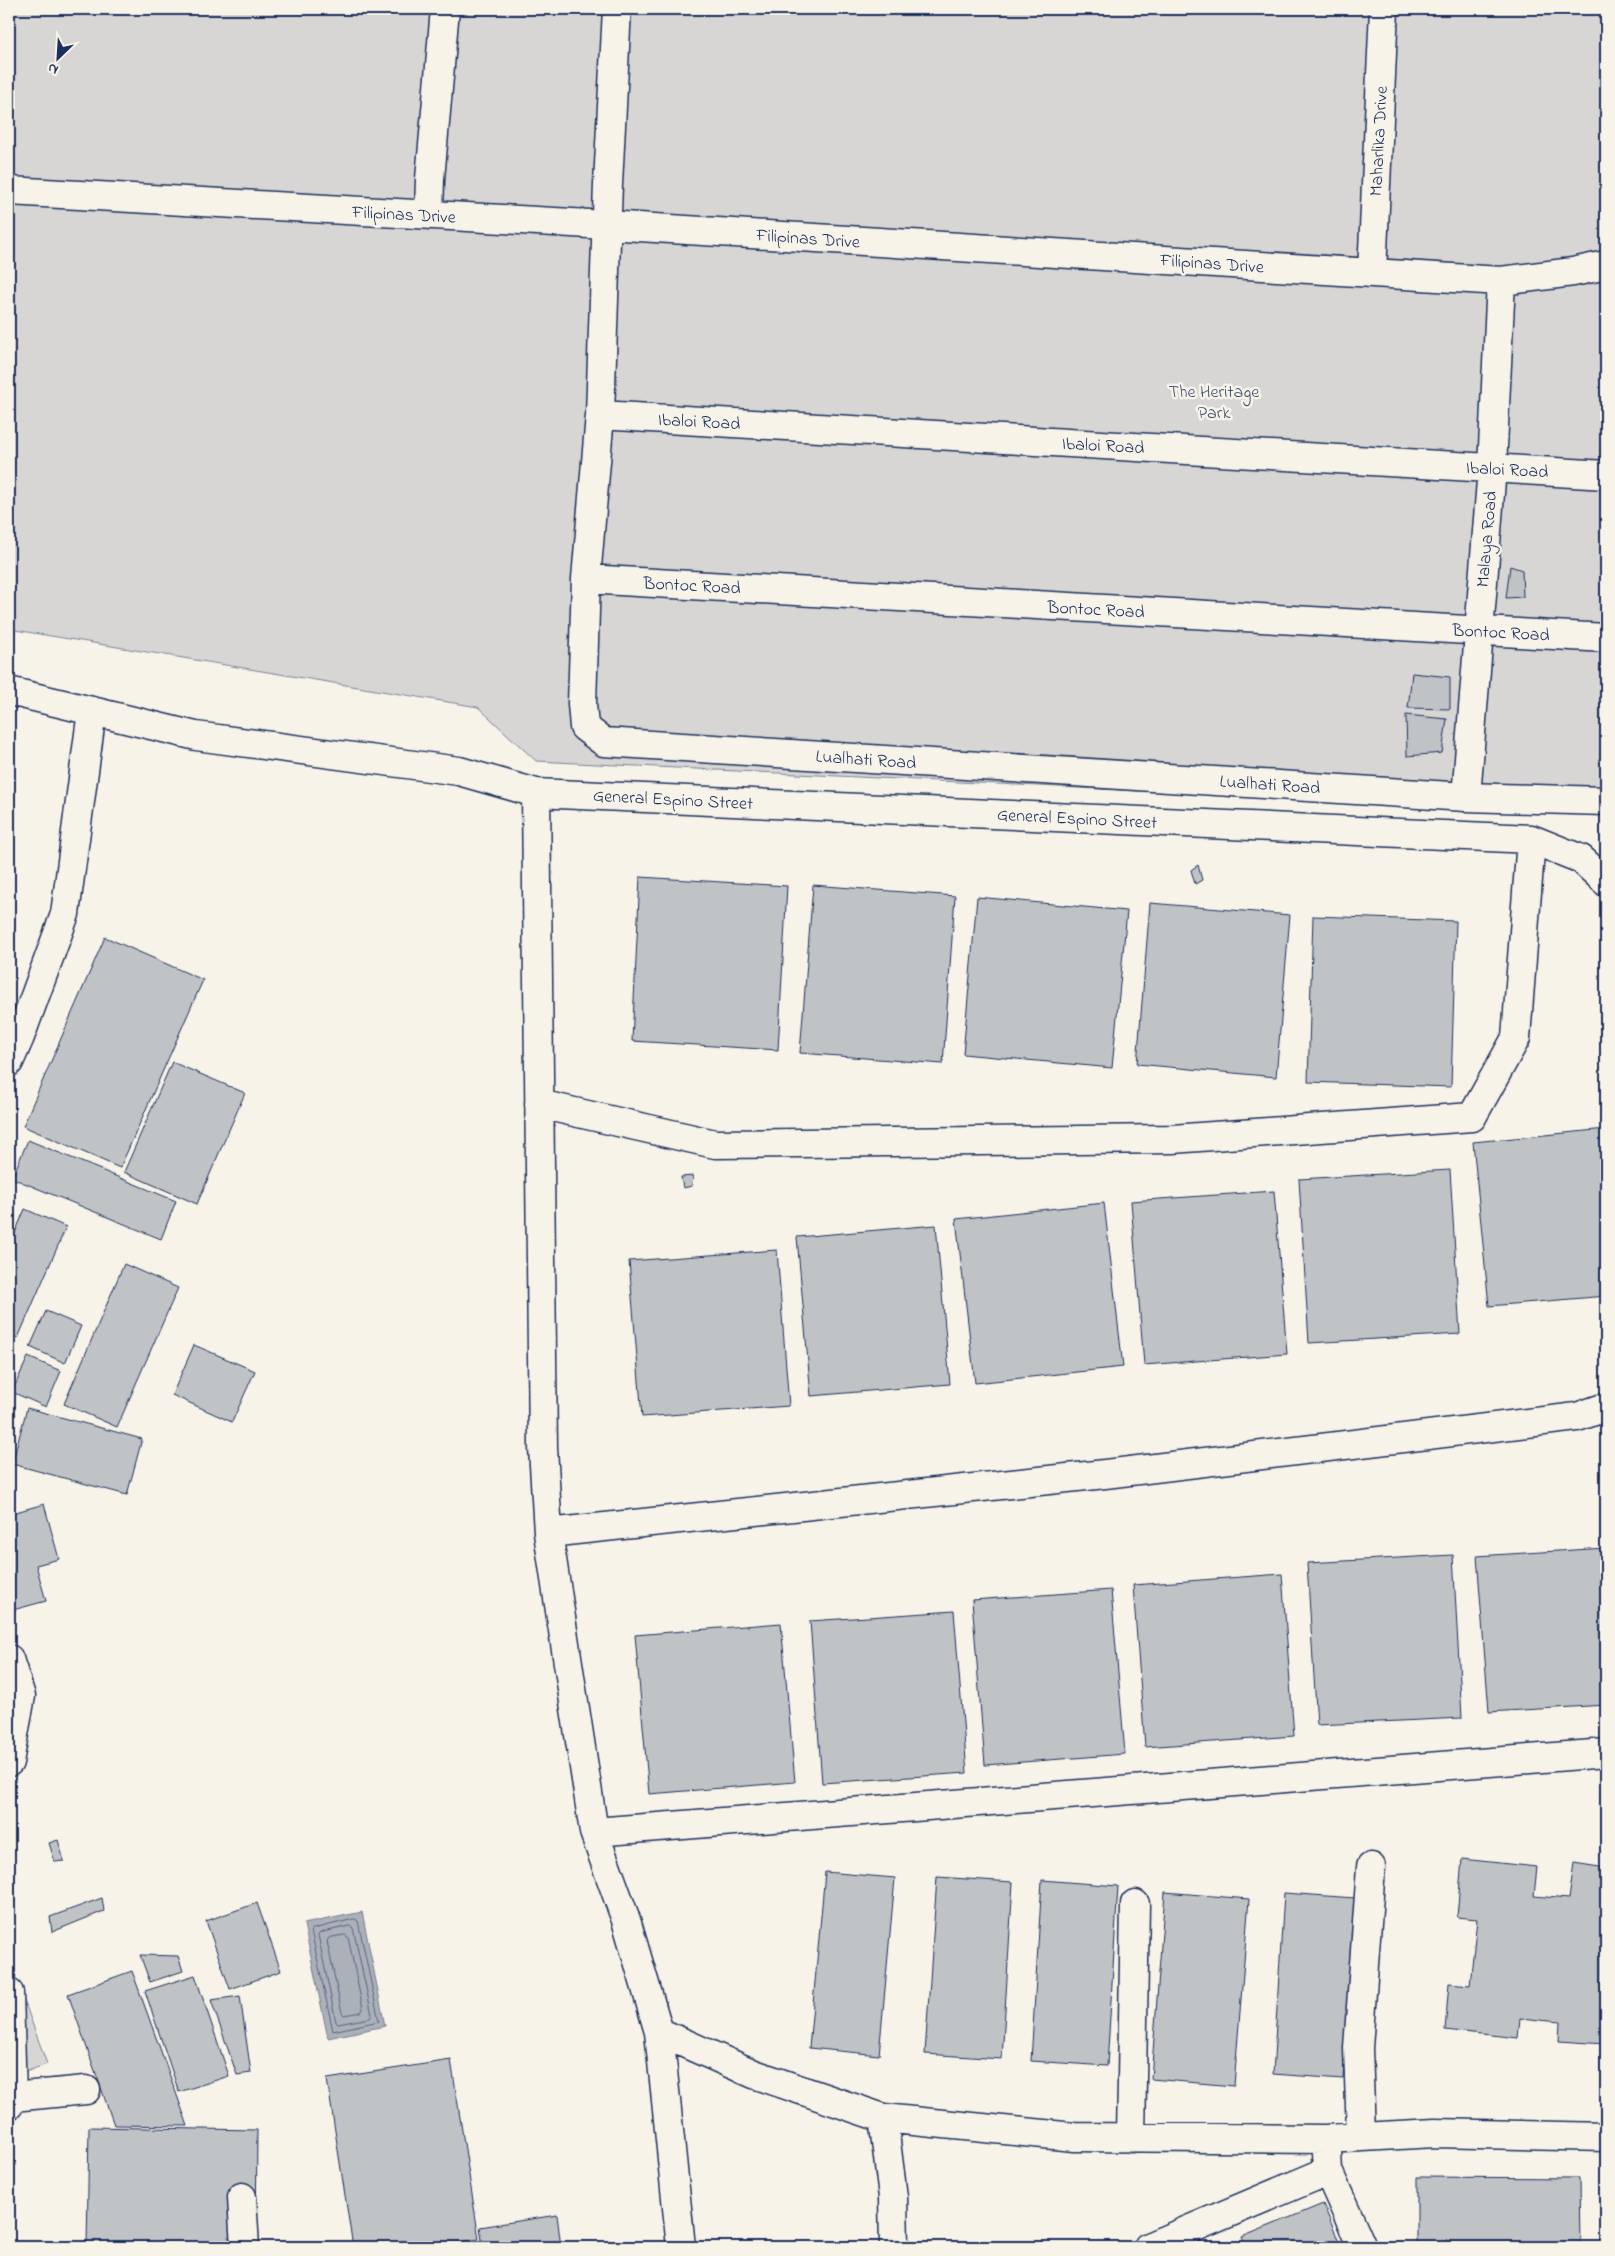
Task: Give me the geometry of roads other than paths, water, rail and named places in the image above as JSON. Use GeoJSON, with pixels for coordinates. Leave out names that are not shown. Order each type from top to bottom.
{"type":"FeatureCollection","features":[{"type":"Feature","properties":{"kind":"street"},"geometry":{"type":"LineString","coordinates":[[429,215],[430,179],[445,9]]}},
{"type":"Feature","properties":{"kind":"street","name":"Lualhati Road"},"geometry":{"type":"LineString","coordinates":[[618,9],[600,415],[586,579],[582,704],[584,727],[604,742],[1466,797]]}},
{"type":"Feature","properties":{"kind":"street","name":"Maharlika Drive"},"geometry":{"type":"LineString","coordinates":[[1372,273],[1384,9]]}},
{"type":"Feature","properties":{"kind":"street","name":"Filipinas Drive"},"geometry":{"type":"LineString","coordinates":[[9,191],[607,225],[1501,281],[1573,272],[1606,264]]}},
{"type":"Feature","properties":{"kind":"street","name":"Malaya Road"},"geometry":{"type":"LineString","coordinates":[[1466,797],[1492,468],[1501,281]]}},
{"type":"Feature","properties":{"kind":"street","name":"Ibaloi Road"},"geometry":{"type":"LineString","coordinates":[[600,415],[1606,475]]}},
{"type":"Feature","properties":{"kind":"street","name":"Bontoc Road"},"geometry":{"type":"LineString","coordinates":[[586,579],[1606,638]]}},
{"type":"Feature","properties":{"kind":"street","name":"General Espino Street"},"geometry":{"type":"LineString","coordinates":[[9,691],[196,736],[459,771],[536,793],[1532,839],[1581,859],[1606,882]]}},
{"type":"Feature","properties":{"kind":"street"},"geometry":{"type":"LineString","coordinates":[[9,1062],[65,914],[92,711]]}},
{"type":"Feature","properties":{"kind":"street"},"geometry":{"type":"LineString","coordinates":[[536,793],[543,1448],[548,1533],[594,1832],[626,1920],[660,2032],[681,2247]]}},
{"type":"Feature","properties":{"kind":"street"},"geometry":{"type":"LineString","coordinates":[[1466,797],[1606,801]]}},
{"type":"Feature","properties":{"kind":"street"},"geometry":{"type":"LineString","coordinates":[[539,1104],[715,1144],[1172,1139],[1472,1117],[1516,1038],[1532,839]]}},
{"type":"Feature","properties":{"kind":"street"},"geometry":{"type":"LineString","coordinates":[[548,1533],[1115,1473],[1578,1417],[1606,1406]]}},
{"type":"Feature","properties":{"kind":"street"},"geometry":{"type":"LineString","coordinates":[[9,1659],[20,1696],[9,1762]]}},
{"type":"Feature","properties":{"kind":"street"},"geometry":{"type":"LineString","coordinates":[[594,1832],[1606,1753]]}},
{"type":"Feature","properties":{"kind":"street"},"geometry":{"type":"LineString","coordinates":[[1361,2136],[1358,2048],[1371,1867]]}},
{"type":"Feature","properties":{"kind":"street"},"geometry":{"type":"LineString","coordinates":[[1131,2138],[1135,1904]]}},
{"type":"Feature","properties":{"kind":"street"},"geometry":{"type":"LineString","coordinates":[[9,1993],[10,2101],[86,2090]]}},
{"type":"Feature","properties":{"kind":"street"},"geometry":{"type":"LineString","coordinates":[[660,2032],[754,2074],[883,2118],[1074,2137],[1326,2139],[1435,2133],[1606,2138]]}},
{"type":"Feature","properties":{"kind":"street"},"geometry":{"type":"LineString","coordinates":[[883,2118],[893,2197],[894,2247]]}},
{"type":"Feature","properties":{"kind":"street"},"geometry":{"type":"LineString","coordinates":[[1326,2139],[1328,2171],[1362,2247]]}},
{"type":"Feature","properties":{"kind":"street"},"geometry":{"type":"LineString","coordinates":[[1148,2247],[1328,2171]]}},
{"type":"Feature","properties":{"kind":"street"},"geometry":{"type":"LineString","coordinates":[[242,2197],[245,2247]]}},
{"type":"Feature","properties":{"kind":"water"},"geometry":{"type":"Polygon","coordinates":[[[362,1912],[385,2026],[328,2038],[304,1924],[362,1912]]]}},
{"type":"Feature","properties":{"kind":"park label","name":"The Heritage Park"},"geometry":{"type":"Point","coordinates":[1214,401]}}]}
